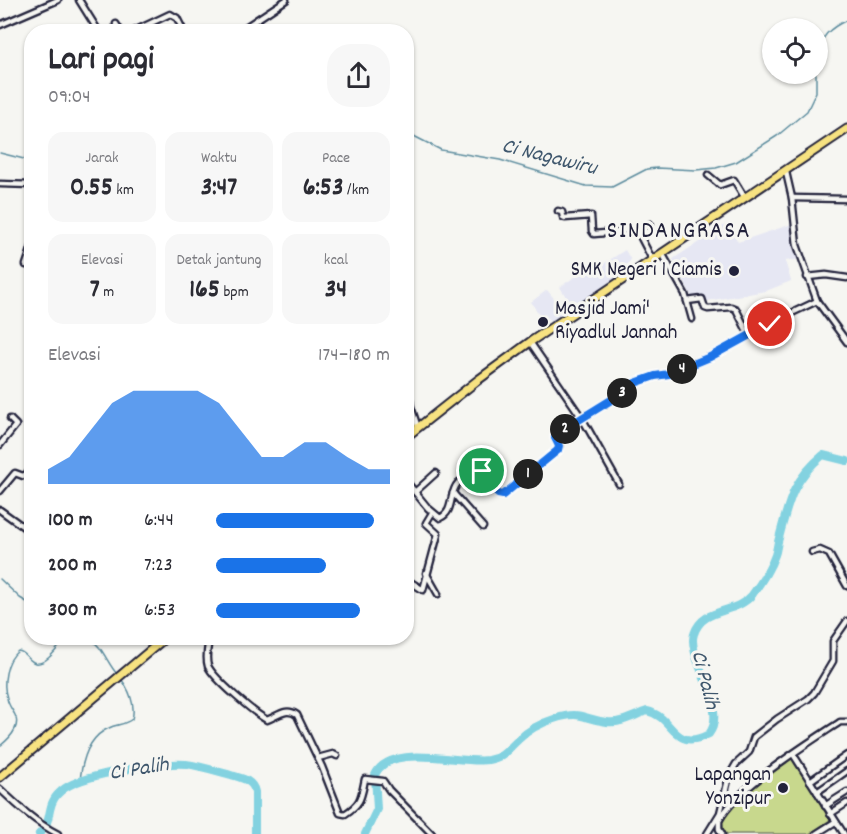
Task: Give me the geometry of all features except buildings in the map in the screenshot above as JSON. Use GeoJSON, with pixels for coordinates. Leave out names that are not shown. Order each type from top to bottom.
{"type":"FeatureCollection","features":[{"type":"Feature","properties":{"kind":"highway"},"geometry":{"type":"LineString","coordinates":[[414,431],[530,342],[847,129]]}},
{"type":"Feature","properties":{"kind":"highway"},"geometry":{"type":"LineString","coordinates":[[0,777],[153,645]]}},
{"type":"Feature","properties":{"kind":"street"},"geometry":{"type":"LineString","coordinates":[[0,25],[58,0]]}},
{"type":"Feature","properties":{"kind":"street"},"geometry":{"type":"LineString","coordinates":[[79,0],[94,24]]}},
{"type":"Feature","properties":{"kind":"street"},"geometry":{"type":"LineString","coordinates":[[250,24],[286,0]]}},
{"type":"Feature","properties":{"kind":"street"},"geometry":{"type":"LineString","coordinates":[[149,24],[170,14],[177,18],[180,24]]}},
{"type":"Feature","properties":{"kind":"street"},"geometry":{"type":"LineString","coordinates":[[786,172],[798,246],[807,277],[817,302],[847,342]]}},
{"type":"Feature","properties":{"kind":"street"},"geometry":{"type":"LineString","coordinates":[[708,175],[720,185],[734,180],[745,198]]}},
{"type":"Feature","properties":{"kind":"street"},"geometry":{"type":"LineString","coordinates":[[0,184],[24,185]]}},
{"type":"Feature","properties":{"kind":"street"},"geometry":{"type":"LineString","coordinates":[[792,198],[847,199]]}},
{"type":"Feature","properties":{"kind":"street"},"geometry":{"type":"LineString","coordinates":[[558,212],[562,212],[565,218],[593,216],[592,231],[594,234],[621,232],[650,224]]}},
{"type":"Feature","properties":{"kind":"street"},"geometry":{"type":"LineString","coordinates":[[639,234],[652,260]]}},
{"type":"Feature","properties":{"kind":"street"},"geometry":{"type":"LineString","coordinates":[[662,253],[687,301],[692,319]]}},
{"type":"Feature","properties":{"kind":"street"},"geometry":{"type":"LineString","coordinates":[[807,277],[826,275],[847,278]]}},
{"type":"Feature","properties":{"kind":"street"},"geometry":{"type":"LineString","coordinates":[[687,301],[702,299],[705,308],[708,309],[731,307],[736,309],[749,334]]}},
{"type":"Feature","properties":{"kind":"street"},"geometry":{"type":"LineString","coordinates":[[436,473],[415,492],[432,513],[440,518],[451,506],[456,485],[482,471],[485,472],[498,494],[503,495],[558,450],[556,434],[635,383],[669,374],[710,357],[749,334],[817,302]]}},
{"type":"Feature","properties":{"kind":"street"},"geometry":{"type":"LineString","coordinates":[[530,342],[582,418],[619,484]]}},
{"type":"Feature","properties":{"kind":"street"},"geometry":{"type":"LineString","coordinates":[[414,416],[418,428]]}},
{"type":"Feature","properties":{"kind":"street"},"geometry":{"type":"LineString","coordinates":[[0,445],[16,425],[10,419]]}},
{"type":"Feature","properties":{"kind":"street"},"geometry":{"type":"LineString","coordinates":[[0,491],[15,473],[24,475]]}},
{"type":"Feature","properties":{"kind":"street"},"geometry":{"type":"LineString","coordinates":[[453,493],[483,526]]}},
{"type":"Feature","properties":{"kind":"street"},"geometry":{"type":"LineString","coordinates":[[0,510],[24,528]]}},
{"type":"Feature","properties":{"kind":"street"},"geometry":{"type":"LineString","coordinates":[[414,584],[423,590],[438,534],[426,523],[432,513]]}},
{"type":"Feature","properties":{"kind":"street"},"geometry":{"type":"LineString","coordinates":[[812,552],[820,550],[829,554],[847,586]]}},
{"type":"Feature","properties":{"kind":"street"},"geometry":{"type":"LineString","coordinates":[[426,573],[438,594]]}},
{"type":"Feature","properties":{"kind":"street"},"geometry":{"type":"LineString","coordinates":[[707,834],[720,813],[729,776],[736,764],[752,748],[754,737],[814,693],[833,661],[833,641],[847,621]]}},
{"type":"Feature","properties":{"kind":"street"},"geometry":{"type":"LineString","coordinates":[[208,645],[206,657],[211,671],[264,718],[271,719],[282,712],[295,713],[318,758],[342,815],[355,808],[362,798],[365,780],[382,781],[432,834]]}},
{"type":"Feature","properties":{"kind":"street"},"geometry":{"type":"LineString","coordinates":[[722,834],[719,822],[730,806],[793,754],[840,722],[847,722]]}},
{"type":"Feature","properties":{"kind":"street"},"geometry":{"type":"LineString","coordinates":[[318,758],[333,754],[337,756]]}},
{"type":"Feature","properties":{"kind":"street"},"geometry":{"type":"LineString","coordinates":[[793,754],[844,834]]}},
{"type":"Feature","properties":{"kind":"street"},"geometry":{"type":"LineString","coordinates":[[810,781],[847,755]]}},
{"type":"Feature","properties":{"kind":"street"},"geometry":{"type":"LineString","coordinates":[[817,792],[847,771]]}},
{"type":"Feature","properties":{"kind":"street"},"geometry":{"type":"LineString","coordinates":[[0,789],[42,825],[58,834]]}},
{"type":"Feature","properties":{"kind":"street"},"geometry":{"type":"LineString","coordinates":[[825,806],[847,792]]}},
{"type":"Feature","properties":{"kind":"street"},"geometry":{"type":"LineString","coordinates":[[830,814],[847,803]]}},
{"type":"Feature","properties":{"kind":"street"},"geometry":{"type":"LineString","coordinates":[[816,834],[835,822]]}},
{"type":"Feature","properties":{"kind":"shaded area","name":"SMK Negeri 1 Ciamis"},"geometry":{"type":"Polygon","coordinates":[[[728,223],[738,242],[792,224],[802,259],[785,261],[791,281],[766,291],[695,303],[673,259],[728,223]]]}},
{"type":"Feature","properties":{"kind":"shaded area"},"geometry":{"type":"Polygon","coordinates":[[[625,250],[631,260],[628,263],[630,270],[567,311],[568,313],[552,324],[545,314],[540,316],[531,302],[547,290],[557,302],[566,297],[560,287],[576,276],[574,271],[580,267],[586,275],[625,250]]]}},
{"type":"Feature","properties":{"kind":"green space","name":"Lapangan Yonzipur"},"geometry":{"type":"Polygon","coordinates":[[[793,758],[830,820],[809,834],[724,834],[722,822],[736,804],[754,787],[793,758]]]}},
{"type":"Feature","properties":{"kind":"waterway","name":"Ci Nagawiru"},"geometry":{"type":"LineString","coordinates":[[828,33],[847,20]]}},
{"type":"Feature","properties":{"kind":"waterway","name":"Ci Nagawiru"},"geometry":{"type":"LineString","coordinates":[[414,136],[441,150],[500,160],[586,186],[612,187],[647,169],[696,170],[716,168],[736,162],[777,136],[807,111],[816,92],[816,84]]}},
{"type":"Feature","properties":{"kind":"waterway","name":"Ci Nagawiru"},"geometry":{"type":"LineString","coordinates":[[0,153],[24,159]]}},
{"type":"Feature","properties":{"kind":"waterway","name":"Ci Palih"},"geometry":{"type":"LineString","coordinates":[[365,834],[377,809],[375,775],[383,765],[395,759],[410,757],[493,759],[505,753],[534,728],[571,715],[612,722],[647,711],[656,714],[681,737],[697,739],[709,734],[714,723],[714,711],[693,644],[698,625],[712,615],[737,606],[752,595],[768,571],[775,555],[793,492],[804,474],[823,455],[847,461]]}},
{"type":"Feature","properties":{"kind":"waterway"},"geometry":{"type":"LineString","coordinates":[[0,579],[24,600]]}},
{"type":"Feature","properties":{"kind":"waterway"},"geometry":{"type":"LineString","coordinates":[[0,746],[10,736],[16,724],[5,686],[6,673],[11,660],[18,651],[33,662],[42,662],[60,645]]}},
{"type":"Feature","properties":{"kind":"waterway"},"geometry":{"type":"LineString","coordinates":[[97,645],[117,674]]}},
{"type":"Feature","properties":{"kind":"waterway"},"geometry":{"type":"LineString","coordinates":[[80,781],[87,750],[96,737],[109,728],[132,719],[131,697],[120,678]]}},
{"type":"Feature","properties":{"kind":"waterway","name":"Ci Palih"},"geometry":{"type":"LineString","coordinates":[[39,834],[47,823],[54,800],[65,788],[106,774],[174,764],[203,767],[249,782],[255,792],[255,834]]}},
{"type":"Feature","properties":{"kind":"place","name":"SMK Negeri 1 Ciamis"},"geometry":{"type":"Point","coordinates":[734,271]}},
{"type":"Feature","properties":{"kind":"place","name":"Masjid Jami' Riyadlul Jannah"},"geometry":{"type":"Point","coordinates":[543,322]}},
{"type":"Feature","properties":{"kind":"place","name":"Lapangan Yonzipur"},"geometry":{"type":"Point","coordinates":[783,788]}},
{"type":"Feature","properties":{"kind":"district","name":"SINDANGRASA"},"geometry":{"type":"Point","coordinates":[679,232]}},
{"type":"Feature","properties":{"kind":"route"},"geometry":{"type":"LineString","coordinates":[[482,471],[485,472],[498,494],[503,495],[558,450],[556,434],[635,383],[669,374],[710,357],[770,324]]}}]}
